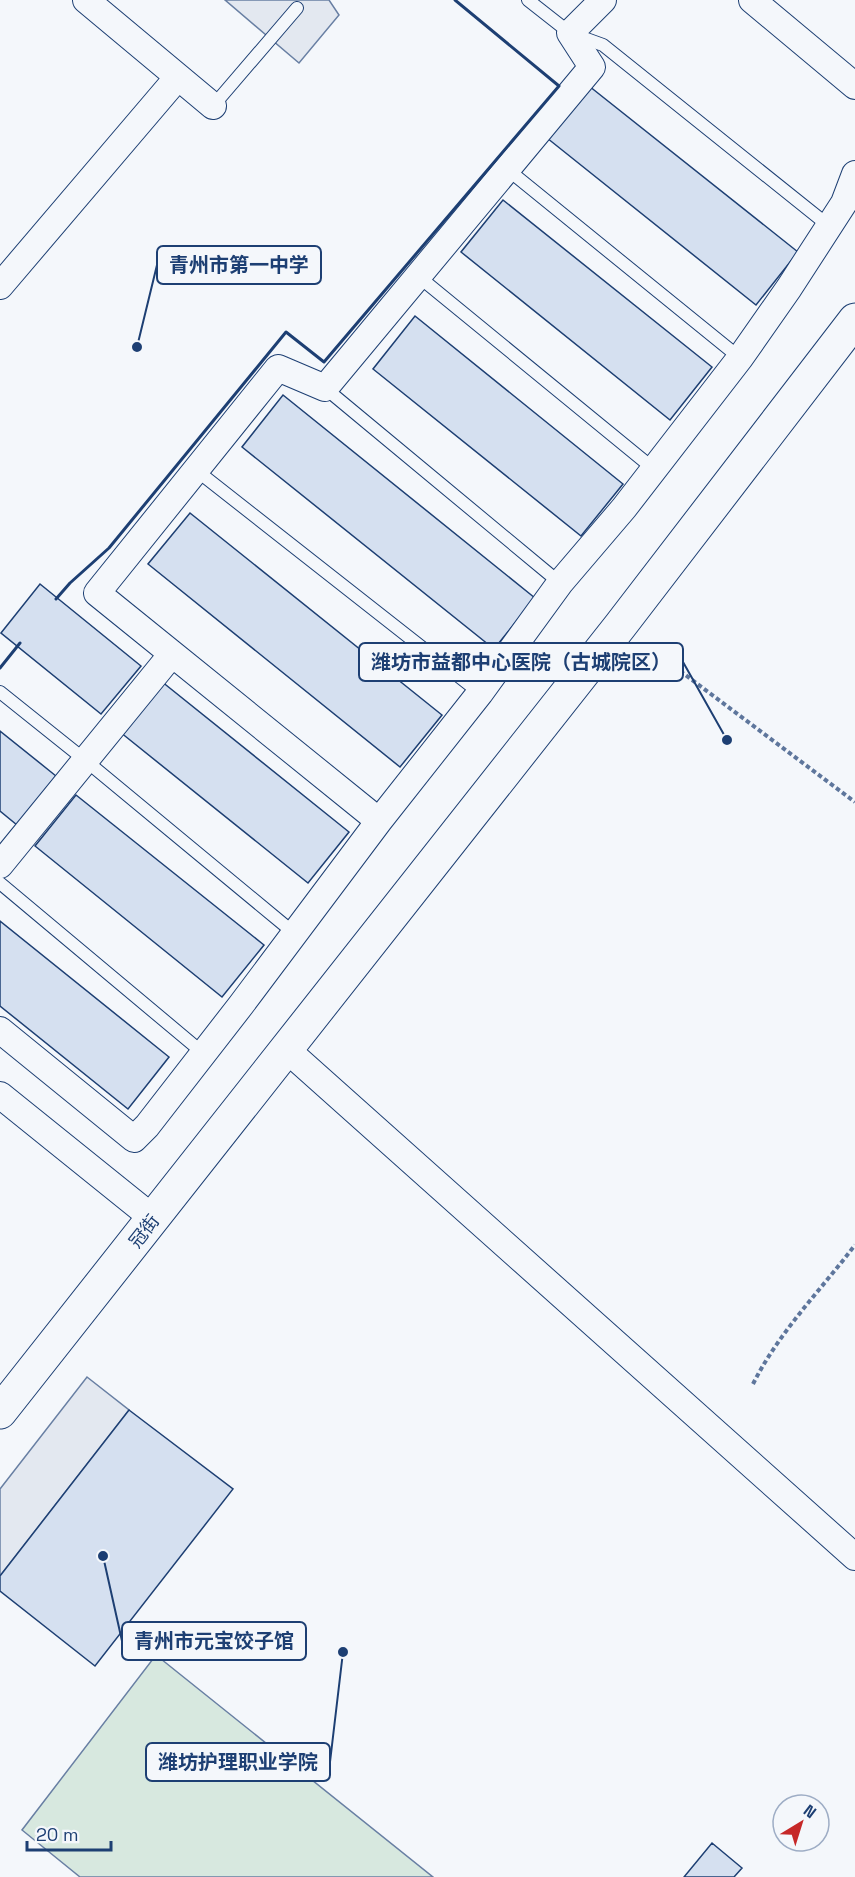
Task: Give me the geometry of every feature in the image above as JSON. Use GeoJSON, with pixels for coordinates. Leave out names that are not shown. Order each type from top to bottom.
{"type":"FeatureCollection","features":[{"type":"Feature","properties":{"kind":"street"},"geometry":{"type":"LineString","coordinates":[[86,0],[213,106]]}},
{"type":"Feature","properties":{"kind":"street"},"geometry":{"type":"LineString","coordinates":[[379,820],[97,593],[278,368],[326,388],[592,67],[570,33],[603,0]]}},
{"type":"Feature","properties":{"kind":"street"},"geometry":{"type":"LineString","coordinates":[[752,0],[855,86]]}},
{"type":"Feature","properties":{"kind":"street"},"geometry":{"type":"LineString","coordinates":[[0,286],[178,77]]}},
{"type":"Feature","properties":{"kind":"street"},"geometry":{"type":"LineString","coordinates":[[0,1030],[134,1138],[147,1126],[379,820],[480,693],[560,583],[655,470],[740,358],[830,226],[844,203],[855,174]]}},
{"type":"Feature","properties":{"kind":"street","name":"冠街"},"geometry":{"type":"LineString","coordinates":[[0,1412],[620,626],[855,320]]}},
{"type":"Feature","properties":{"kind":"street"},"geometry":{"type":"LineString","coordinates":[[0,865],[172,654]]}},
{"type":"Feature","properties":{"kind":"street"},"geometry":{"type":"LineString","coordinates":[[286,1049],[855,1557]]}},
{"type":"Feature","properties":{"kind":"street"},"geometry":{"type":"LineString","coordinates":[[0,1095],[154,1219]]}},
{"type":"Feature","properties":{"kind":"lane"},"geometry":{"type":"LineString","coordinates":[[528,0],[570,33],[603,45],[830,226]]}},
{"type":"Feature","properties":{"kind":"lane"},"geometry":{"type":"LineString","coordinates":[[213,106],[297,8]]}},
{"type":"Feature","properties":{"kind":"lane"},"geometry":{"type":"LineString","coordinates":[[507,169],[740,358]]}},
{"type":"Feature","properties":{"kind":"lane"},"geometry":{"type":"LineString","coordinates":[[418,276],[655,470]]}},
{"type":"Feature","properties":{"kind":"lane"},"geometry":{"type":"LineString","coordinates":[[326,388],[560,583]]}},
{"type":"Feature","properties":{"kind":"lane"},"geometry":{"type":"LineString","coordinates":[[196,470],[480,693]]}},
{"type":"Feature","properties":{"kind":"lane"},"geometry":{"type":"LineString","coordinates":[[0,692],[294,933]]}},
{"type":"Feature","properties":{"kind":"lane"},"geometry":{"type":"LineString","coordinates":[[0,883],[203,1053]]}},
{"type":"Feature","properties":{"kind":"path"},"geometry":{"type":"LineString","coordinates":[[620,626],[855,802]]}},
{"type":"Feature","properties":{"kind":"path"},"geometry":{"type":"LineString","coordinates":[[753,1384],[794,1318],[826,1283],[855,1245]]}},
{"type":"Feature","properties":{"kind":"shaded area"},"geometry":{"type":"Polygon","coordinates":[[[225,0],[329,0],[339,15],[299,63],[225,0]]]}},
{"type":"Feature","properties":{"kind":"shaded area"},"geometry":{"type":"Polygon","coordinates":[[[87,1377],[129,1410],[0,1576],[0,1489],[87,1377]]]}},
{"type":"Feature","properties":{"kind":"shaded area"},"geometry":{"type":"Polygon","coordinates":[[[156,1655],[433,1877],[80,1877],[22,1830],[156,1655]]]}},
{"type":"Feature","properties":{"kind":"building"},"geometry":{"type":"Polygon","coordinates":[[[589,86],[798,252],[756,305],[547,138],[589,86]]]}},
{"type":"Feature","properties":{"kind":"building"},"geometry":{"type":"Polygon","coordinates":[[[503,200],[712,367],[670,420],[461,252],[503,200]]]}},
{"type":"Feature","properties":{"kind":"building"},"geometry":{"type":"Polygon","coordinates":[[[415,316],[623,484],[581,536],[373,369],[415,316]]]}},
{"type":"Feature","properties":{"kind":"building"},"geometry":{"type":"Polygon","coordinates":[[[283,395],[535,598],[494,649],[242,447],[283,395]]]}},
{"type":"Feature","properties":{"kind":"building"},"geometry":{"type":"Polygon","coordinates":[[[190,513],[442,715],[400,767],[148,564],[190,513]]]}},
{"type":"Feature","properties":{"kind":"building"},"geometry":{"type":"Polygon","coordinates":[[[40,584],[141,666],[101,714],[1,633],[40,584]]]}},
{"type":"Feature","properties":{"kind":"building"},"geometry":{"type":"Polygon","coordinates":[[[161,681],[349,832],[308,883],[120,732],[161,681]]]}},
{"type":"Feature","properties":{"kind":"building"},"geometry":{"type":"Polygon","coordinates":[[[0,731],[56,776],[17,825],[0,811],[0,731]]]}},
{"type":"Feature","properties":{"kind":"building"},"geometry":{"type":"Polygon","coordinates":[[[76,795],[264,945],[222,997],[35,846],[76,795]]]}},
{"type":"Feature","properties":{"kind":"building"},"geometry":{"type":"Polygon","coordinates":[[[0,921],[169,1057],[128,1109],[0,1006],[0,921]]]}},
{"type":"Feature","properties":{"kind":"building"},"geometry":{"type":"Polygon","coordinates":[[[129,1410],[233,1489],[95,1666],[0,1591],[0,1576],[129,1410]]]}},
{"type":"Feature","properties":{"kind":"building"},"geometry":{"type":"Polygon","coordinates":[[[712,1843],[742,1868],[734,1877],[684,1877],[712,1843]]]}},
{"type":"Feature","properties":{"kind":"wall"},"geometry":{"type":"LineString","coordinates":[[56,599],[70,583],[109,548],[286,332],[324,362],[559,86],[455,0]]}},
{"type":"Feature","properties":{"kind":"wall"},"geometry":{"type":"LineString","coordinates":[[0,668],[20,643]]}},
{"type":"Feature","properties":{"kind":"place","name":"青州市第一中学"},"geometry":{"type":"Point","coordinates":[137,347]}},
{"type":"Feature","properties":{"kind":"place","name":"潍坊市益都中心医院（古城院区）"},"geometry":{"type":"Point","coordinates":[727,740]}},
{"type":"Feature","properties":{"kind":"place","name":"青州市元宝饺子馆"},"geometry":{"type":"Point","coordinates":[103,1556]}},
{"type":"Feature","properties":{"kind":"place","name":"潍坊护理职业学院"},"geometry":{"type":"Point","coordinates":[343,1652]}}]}
